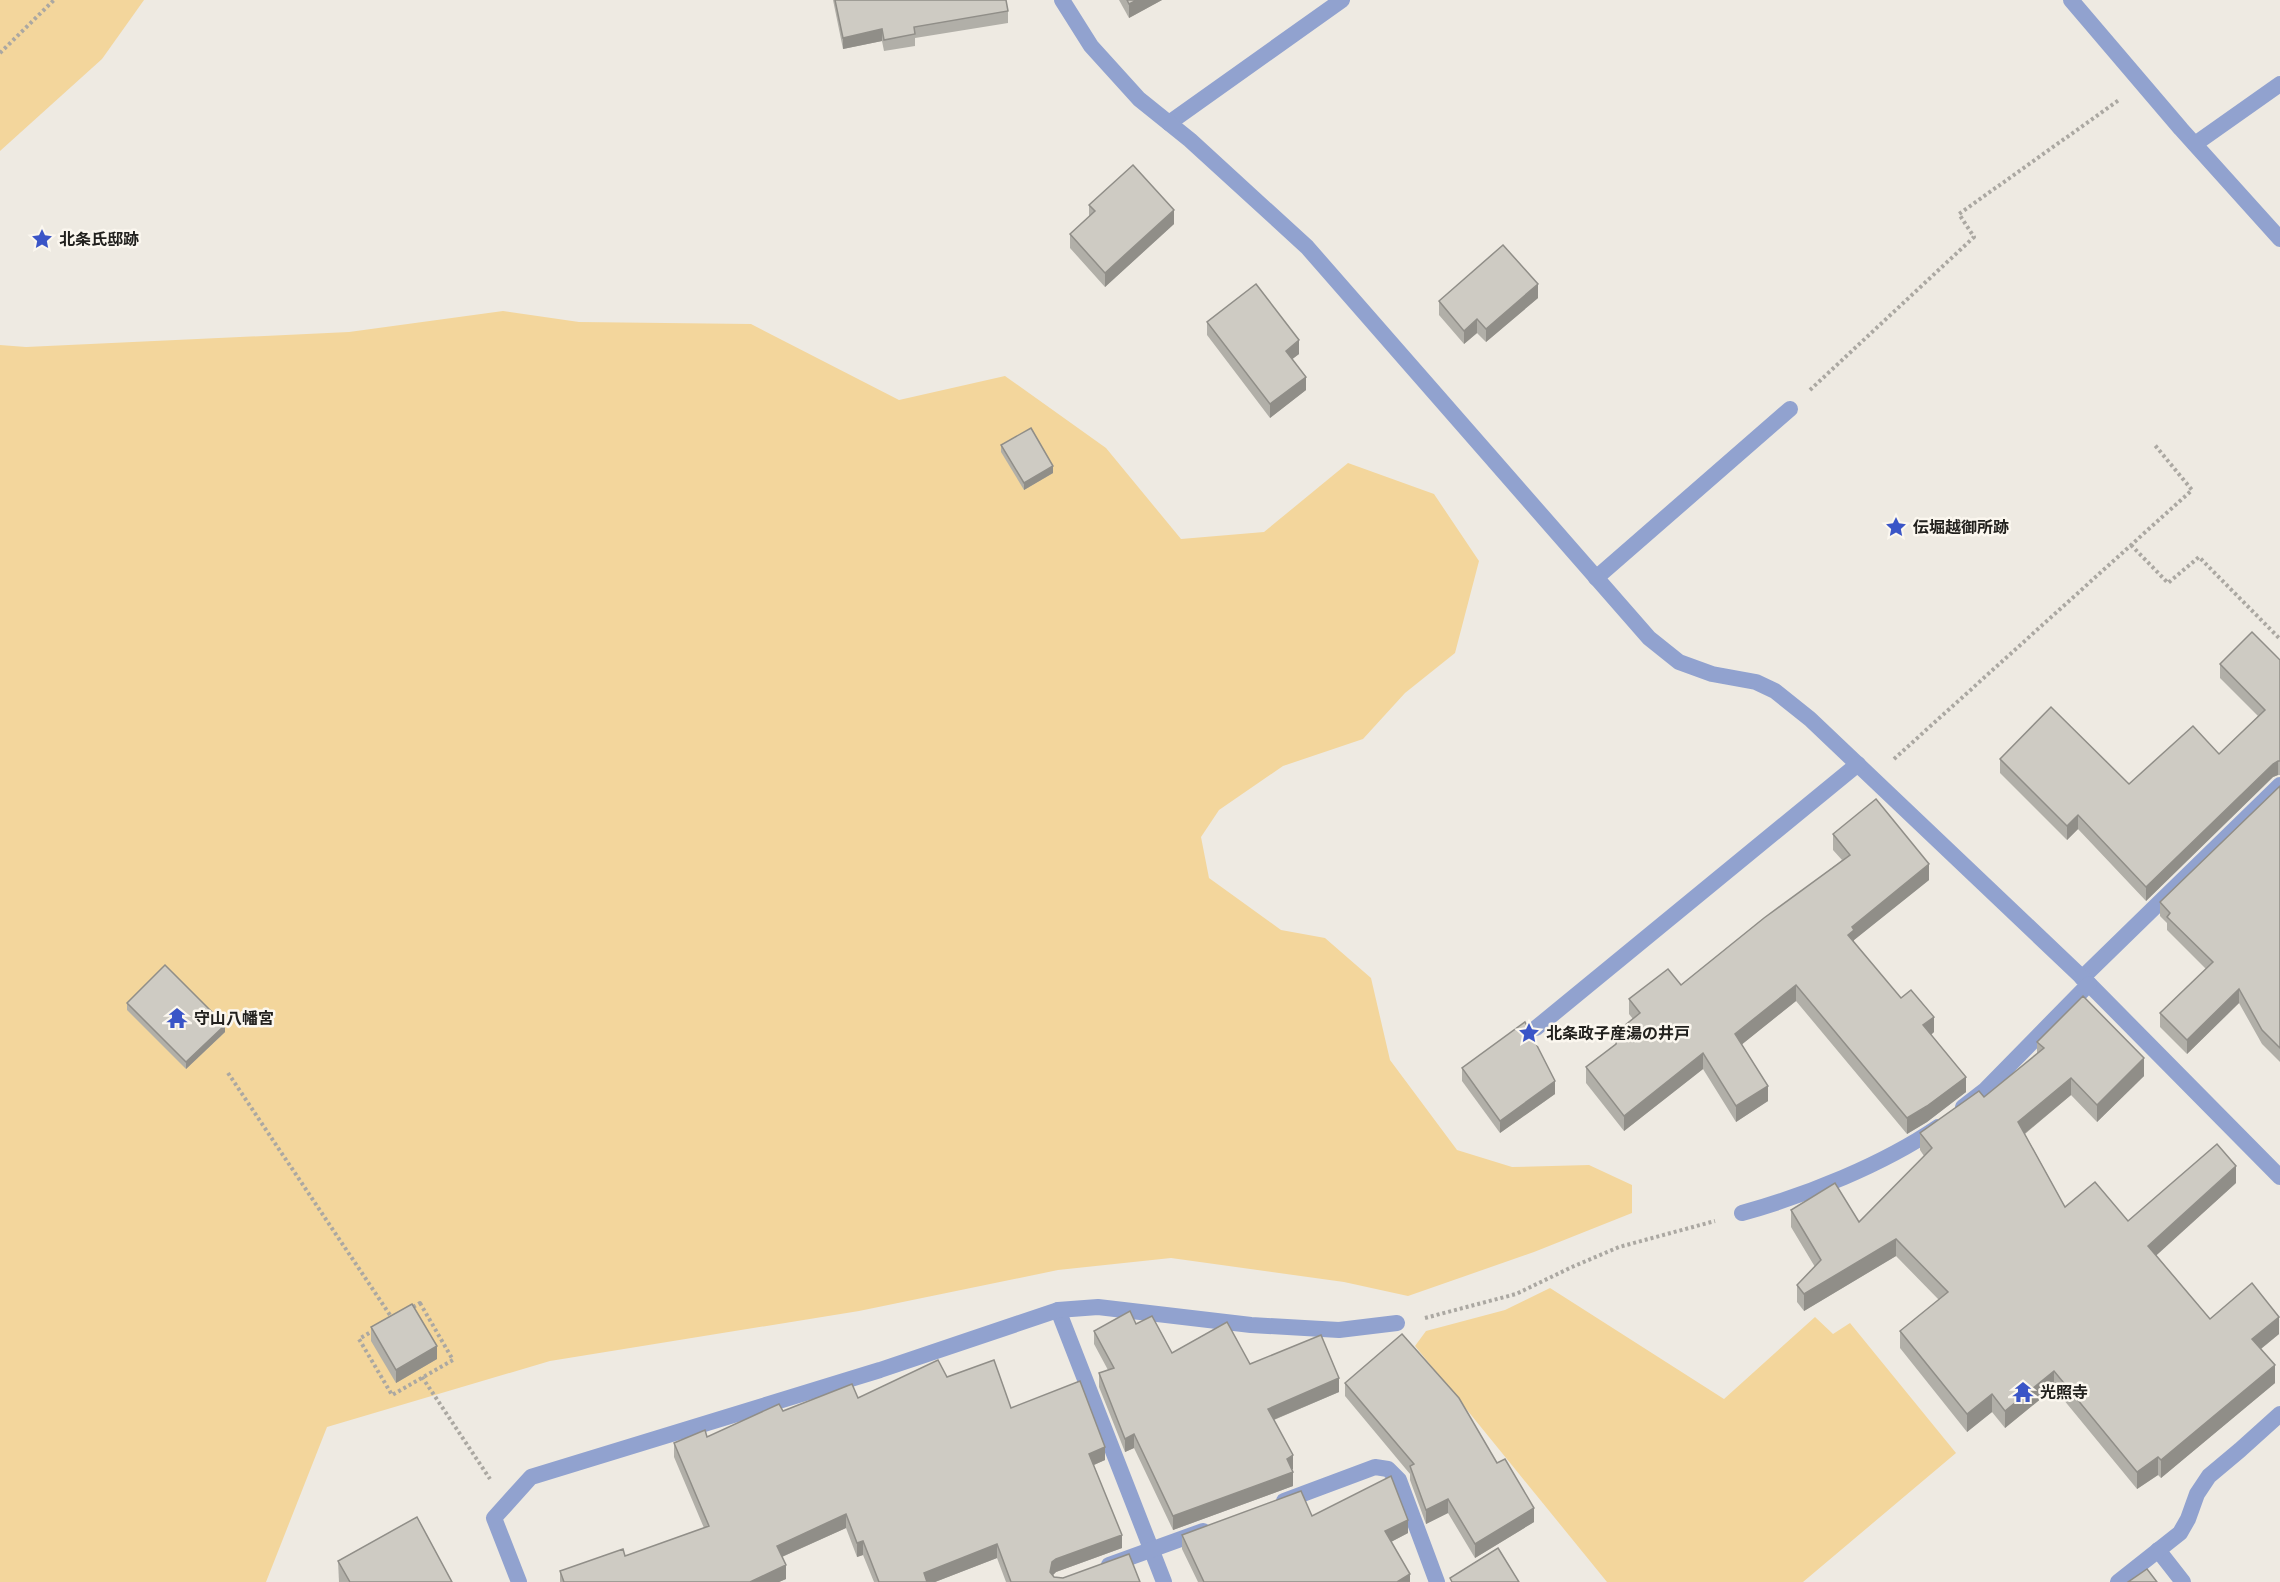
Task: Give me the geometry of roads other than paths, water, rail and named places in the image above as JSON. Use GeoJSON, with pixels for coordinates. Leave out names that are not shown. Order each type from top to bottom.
{"type":"FeatureCollection","features":[{"type":"Feature","properties":{"kind":"street"},"geometry":{"type":"LineString","coordinates":[[1062,0],[1091,46],[1139,99],[1190,140],[1306,247],[1649,638],[1679,662],[1712,674],[1755,682],[1775,691],[1810,719],[2085,981],[2280,1177]]}},
{"type":"Feature","properties":{"kind":"street"},"geometry":{"type":"LineString","coordinates":[[1169,123],[1342,0]]}},
{"type":"Feature","properties":{"kind":"street"},"geometry":{"type":"LineString","coordinates":[[2070,0],[2280,239]]}},
{"type":"Feature","properties":{"kind":"street"},"geometry":{"type":"LineString","coordinates":[[2195,144],[2280,84]]}},
{"type":"Feature","properties":{"kind":"street"},"geometry":{"type":"LineString","coordinates":[[1596,578],[1790,409]]}},
{"type":"Feature","properties":{"kind":"street"},"geometry":{"type":"LineString","coordinates":[[1536,1028],[1858,764]]}},
{"type":"Feature","properties":{"kind":"street"},"geometry":{"type":"LineString","coordinates":[[1742,1213],[1768,1206],[1870,1166],[1901,1151],[1936,1128],[1985,1090],[2085,981],[2280,785]]}},
{"type":"Feature","properties":{"kind":"street"},"geometry":{"type":"LineString","coordinates":[[519,1582],[494,1518],[531,1477],[880,1370],[1058,1310],[1098,1307],[1251,1325],[1339,1330],[1397,1323]]}},
{"type":"Feature","properties":{"kind":"street"},"geometry":{"type":"LineString","coordinates":[[1058,1310],[1164,1582]]}},
{"type":"Feature","properties":{"kind":"street"},"geometry":{"type":"LineString","coordinates":[[2118,1582],[2180,1533],[2197,1494],[2209,1476],[2280,1414]]}},
{"type":"Feature","properties":{"kind":"street"},"geometry":{"type":"LineString","coordinates":[[1264,1509],[1375,1467],[1388,1469],[1399,1480],[1437,1582]]}},
{"type":"Feature","properties":{"kind":"street"},"geometry":{"type":"LineString","coordinates":[[1091,1571],[1219,1525]]}},
{"type":"Feature","properties":{"kind":"street"},"geometry":{"type":"LineString","coordinates":[[2158,1550],[2184,1582]]}},
{"type":"Feature","properties":{"kind":"place","name":"北条氏邸跡"},"geometry":{"type":"Point","coordinates":[42,239]}},
{"type":"Feature","properties":{"kind":"place","name":"伝堀越御所跡"},"geometry":{"type":"Point","coordinates":[1896,527]}},
{"type":"Feature","properties":{"kind":"place","name":"守山八幡宮"},"geometry":{"type":"Point","coordinates":[177,1018]}},
{"type":"Feature","properties":{"kind":"place","name":"北条政子産湯の井戸"},"geometry":{"type":"Point","coordinates":[1529,1033]}},
{"type":"Feature","properties":{"kind":"place","name":"光照寺"},"geometry":{"type":"Point","coordinates":[2023,1392]}}]}
